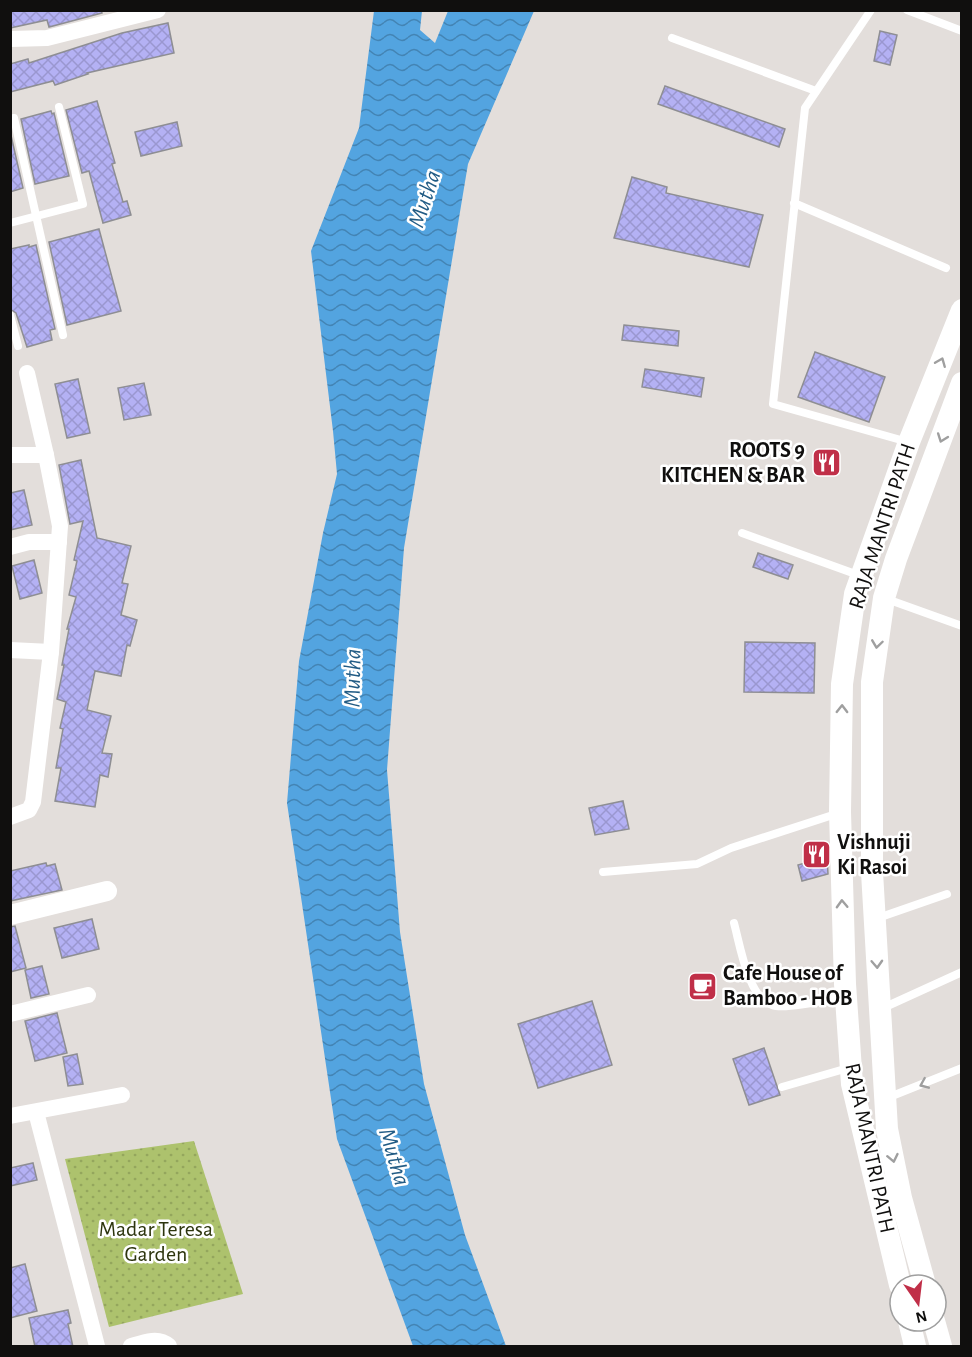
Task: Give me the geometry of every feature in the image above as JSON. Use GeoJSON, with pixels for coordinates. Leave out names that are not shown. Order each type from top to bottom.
{"type":"FeatureCollection","features":[{"type":"Feature","properties":{"kind":"main road","name":"RAJA MANTRI PATH"},"geometry":{"type":"LineString","coordinates":[[897,1273],[852,1084],[846,996],[840,812],[842,684],[855,594],[909,442],[962,310]]}},
{"type":"Feature","properties":{"kind":"main road","name":"RAJA MANTRI PATH"},"geometry":{"type":"LineString","coordinates":[[922,1273],[886,1129],[872,872],[872,682],[884,598],[896,559],[960,389]]}},
{"type":"Feature","properties":{"kind":"main road"},"geometry":{"type":"LineString","coordinates":[[892,1251],[914,1244]]}},
{"type":"Feature","properties":{"kind":"street"},"geometry":{"type":"LineString","coordinates":[[10,39],[47,38],[158,10]]}},
{"type":"Feature","properties":{"kind":"street"},"geometry":{"type":"LineString","coordinates":[[10,817],[29,810],[33,802],[51,652],[60,526],[27,373]]}},
{"type":"Feature","properties":{"kind":"street"},"geometry":{"type":"LineString","coordinates":[[10,455],[46,455]]}},
{"type":"Feature","properties":{"kind":"street"},"geometry":{"type":"LineString","coordinates":[[10,547],[29,542],[59,542]]}},
{"type":"Feature","properties":{"kind":"street"},"geometry":{"type":"LineString","coordinates":[[10,650],[51,652]]}},
{"type":"Feature","properties":{"kind":"street"},"geometry":{"type":"LineString","coordinates":[[10,915],[107,891]]}},
{"type":"Feature","properties":{"kind":"street"},"geometry":{"type":"LineString","coordinates":[[10,1014],[88,995]]}},
{"type":"Feature","properties":{"kind":"street"},"geometry":{"type":"LineString","coordinates":[[10,1116],[122,1095]]}},
{"type":"Feature","properties":{"kind":"street"},"geometry":{"type":"LineString","coordinates":[[36,1112],[98,1347]]}},
{"type":"Feature","properties":{"kind":"street"},"geometry":{"type":"LineString","coordinates":[[131,1347],[156,1340],[163,1341],[169,1347]]}},
{"type":"Feature","properties":{"kind":"lane"},"geometry":{"type":"LineString","coordinates":[[872,10],[805,108],[773,404],[909,442]]}},
{"type":"Feature","properties":{"kind":"lane"},"geometry":{"type":"LineString","coordinates":[[907,10],[962,31]]}},
{"type":"Feature","properties":{"kind":"lane"},"geometry":{"type":"LineString","coordinates":[[672,38],[816,91]]}},
{"type":"Feature","properties":{"kind":"lane"},"geometry":{"type":"LineString","coordinates":[[10,223],[83,204],[59,107]]}},
{"type":"Feature","properties":{"kind":"lane"},"geometry":{"type":"LineString","coordinates":[[14,118],[63,335]]}},
{"type":"Feature","properties":{"kind":"lane"},"geometry":{"type":"LineString","coordinates":[[794,204],[946,268]]}},
{"type":"Feature","properties":{"kind":"lane"},"geometry":{"type":"LineString","coordinates":[[10,315],[18,346]]}},
{"type":"Feature","properties":{"kind":"lane"},"geometry":{"type":"LineString","coordinates":[[742,533],[861,576]]}},
{"type":"Feature","properties":{"kind":"lane"},"geometry":{"type":"LineString","coordinates":[[884,598],[962,626]]}},
{"type":"Feature","properties":{"kind":"lane"},"geometry":{"type":"LineString","coordinates":[[603,872],[697,864],[731,848],[840,812]]}},
{"type":"Feature","properties":{"kind":"lane"},"geometry":{"type":"LineString","coordinates":[[875,919],[947,894]]}},
{"type":"Feature","properties":{"kind":"lane"},"geometry":{"type":"LineString","coordinates":[[734,923],[752,987],[762,1000],[772,1006],[784,1006],[846,996]]}},
{"type":"Feature","properties":{"kind":"lane"},"geometry":{"type":"LineString","coordinates":[[880,1010],[962,972]]}},
{"type":"Feature","properties":{"kind":"lane"},"geometry":{"type":"LineString","coordinates":[[782,1087],[851,1067]]}},
{"type":"Feature","properties":{"kind":"lane"},"geometry":{"type":"LineString","coordinates":[[885,1099],[962,1068]]}},
{"type":"Feature","properties":{"kind":"green space","name":"Madar Teresa Garden"},"geometry":{"type":"Polygon","coordinates":[[[194,1141],[243,1294],[109,1327],[65,1159],[194,1141]]]}},
{"type":"Feature","properties":{"kind":"water","name":"Mutha"},"geometry":{"type":"Polygon","coordinates":[[[374,11],[422,11],[420,30],[435,43],[448,11],[534,11],[468,164],[404,548],[387,770],[400,932],[424,1084],[465,1235],[506,1346],[413,1346],[337,1139],[287,803],[299,661],[323,533],[337,474],[311,251],[359,128],[374,11]]]}},
{"type":"Feature","properties":{"kind":"building"},"geometry":{"type":"Polygon","coordinates":[[[10,10],[101,10],[102,13],[49,27],[47,20],[10,28],[10,10]]]}},
{"type":"Feature","properties":{"kind":"building"},"geometry":{"type":"Polygon","coordinates":[[[168,23],[174,53],[87,73],[55,85],[53,81],[10,92],[10,64],[28,59],[29,63],[122,33],[168,23]]]}},
{"type":"Feature","properties":{"kind":"building"},"geometry":{"type":"Polygon","coordinates":[[[880,31],[897,35],[890,65],[874,61],[880,31]]]}},
{"type":"Feature","properties":{"kind":"building"},"geometry":{"type":"Polygon","coordinates":[[[665,86],[785,129],[779,147],[658,104],[665,86]]]}},
{"type":"Feature","properties":{"kind":"building"},"geometry":{"type":"Polygon","coordinates":[[[97,101],[115,163],[112,164],[123,202],[127,201],[131,215],[103,223],[89,171],[82,173],[66,110],[97,101]]]}},
{"type":"Feature","properties":{"kind":"building"},"geometry":{"type":"Polygon","coordinates":[[[51,111],[52,114],[54,113],[69,176],[35,184],[21,119],[51,111]]]}},
{"type":"Feature","properties":{"kind":"building"},"geometry":{"type":"Polygon","coordinates":[[[177,122],[182,146],[141,156],[135,132],[177,122]]]}},
{"type":"Feature","properties":{"kind":"building"},"geometry":{"type":"Polygon","coordinates":[[[10,131],[23,188],[10,192],[10,131]]]}},
{"type":"Feature","properties":{"kind":"building"},"geometry":{"type":"Polygon","coordinates":[[[632,177],[667,187],[666,193],[763,215],[749,267],[614,238],[632,177]]]}},
{"type":"Feature","properties":{"kind":"building"},"geometry":{"type":"Polygon","coordinates":[[[99,229],[121,311],[67,325],[49,242],[99,229]]]}},
{"type":"Feature","properties":{"kind":"building"},"geometry":{"type":"Polygon","coordinates":[[[29,245],[29,247],[36,245],[55,329],[50,330],[52,340],[27,347],[16,313],[10,309],[10,249],[29,245]]]}},
{"type":"Feature","properties":{"kind":"building"},"geometry":{"type":"Polygon","coordinates":[[[624,325],[679,331],[678,346],[622,340],[624,325]]]}},
{"type":"Feature","properties":{"kind":"building"},"geometry":{"type":"Polygon","coordinates":[[[815,352],[885,377],[869,422],[798,397],[815,352]]]}},
{"type":"Feature","properties":{"kind":"building"},"geometry":{"type":"Polygon","coordinates":[[[645,369],[704,378],[701,397],[642,387],[645,369]]]}},
{"type":"Feature","properties":{"kind":"building"},"geometry":{"type":"Polygon","coordinates":[[[78,379],[90,433],[67,438],[55,384],[78,379]]]}},
{"type":"Feature","properties":{"kind":"building"},"geometry":{"type":"Polygon","coordinates":[[[144,383],[151,415],[124,420],[118,388],[144,383]]]}},
{"type":"Feature","properties":{"kind":"building"},"geometry":{"type":"Polygon","coordinates":[[[81,460],[97,538],[131,546],[122,583],[128,584],[121,615],[137,620],[130,646],[127,645],[121,676],[95,671],[87,710],[111,716],[102,753],[112,754],[108,777],[100,775],[95,807],[55,801],[61,768],[56,768],[63,729],[60,728],[66,702],[57,699],[64,665],[62,665],[69,629],[67,629],[76,597],[69,595],[83,521],[70,524],[59,465],[81,460]]]}},
{"type":"Feature","properties":{"kind":"building"},"geometry":{"type":"Polygon","coordinates":[[[24,490],[32,525],[10,530],[10,493],[24,490]]]}},
{"type":"Feature","properties":{"kind":"building"},"geometry":{"type":"Polygon","coordinates":[[[758,553],[793,565],[788,579],[753,567],[758,553]]]}},
{"type":"Feature","properties":{"kind":"building"},"geometry":{"type":"Polygon","coordinates":[[[34,560],[42,593],[20,599],[12,566],[34,560]]]}},
{"type":"Feature","properties":{"kind":"building"},"geometry":{"type":"Polygon","coordinates":[[[745,642],[815,643],[814,693],[744,692],[745,642]]]}},
{"type":"Feature","properties":{"kind":"building"},"geometry":{"type":"Polygon","coordinates":[[[623,801],[629,829],[595,835],[589,808],[623,801]]]}},
{"type":"Feature","properties":{"kind":"building"},"geometry":{"type":"Polygon","coordinates":[[[827,857],[828,874],[802,881],[798,865],[827,857]]]}},
{"type":"Feature","properties":{"kind":"building"},"geometry":{"type":"Polygon","coordinates":[[[46,863],[47,866],[55,864],[62,890],[10,901],[10,871],[46,863]]]}},
{"type":"Feature","properties":{"kind":"building"},"geometry":{"type":"Polygon","coordinates":[[[92,919],[99,949],[62,958],[54,928],[92,919]]]}},
{"type":"Feature","properties":{"kind":"building"},"geometry":{"type":"Polygon","coordinates":[[[15,926],[26,968],[10,972],[10,927],[15,926]]]}},
{"type":"Feature","properties":{"kind":"building"},"geometry":{"type":"Polygon","coordinates":[[[42,966],[49,994],[31,998],[25,970],[42,966]]]}},
{"type":"Feature","properties":{"kind":"building"},"geometry":{"type":"Polygon","coordinates":[[[592,1001],[612,1065],[538,1088],[518,1024],[592,1001]]]}},
{"type":"Feature","properties":{"kind":"building"},"geometry":{"type":"Polygon","coordinates":[[[57,1013],[67,1053],[35,1061],[25,1021],[57,1013]]]}},
{"type":"Feature","properties":{"kind":"building"},"geometry":{"type":"Polygon","coordinates":[[[764,1048],[780,1095],[749,1105],[733,1059],[764,1048]]]}},
{"type":"Feature","properties":{"kind":"building"},"geometry":{"type":"Polygon","coordinates":[[[77,1054],[83,1084],[68,1086],[63,1057],[77,1054]]]}},
{"type":"Feature","properties":{"kind":"building"},"geometry":{"type":"Polygon","coordinates":[[[33,1163],[37,1180],[10,1186],[10,1168],[33,1163]]]}},
{"type":"Feature","properties":{"kind":"building"},"geometry":{"type":"Polygon","coordinates":[[[25,1264],[37,1311],[10,1318],[10,1268],[25,1264]]]}},
{"type":"Feature","properties":{"kind":"building"},"geometry":{"type":"Polygon","coordinates":[[[68,1310],[71,1323],[68,1324],[73,1347],[35,1347],[29,1318],[68,1310]]]}},
{"type":"Feature","properties":{"kind":"place","name":"ROOTS 9 KITCHEN & BAR"},"geometry":{"type":"Point","coordinates":[826,463]}},
{"type":"Feature","properties":{"kind":"place","name":"Vishnuji Ki Rasoi"},"geometry":{"type":"Point","coordinates":[816,855]}},
{"type":"Feature","properties":{"kind":"place","name":"Cafe House of Bamboo - HOB"},"geometry":{"type":"Point","coordinates":[702,986]}}]}
